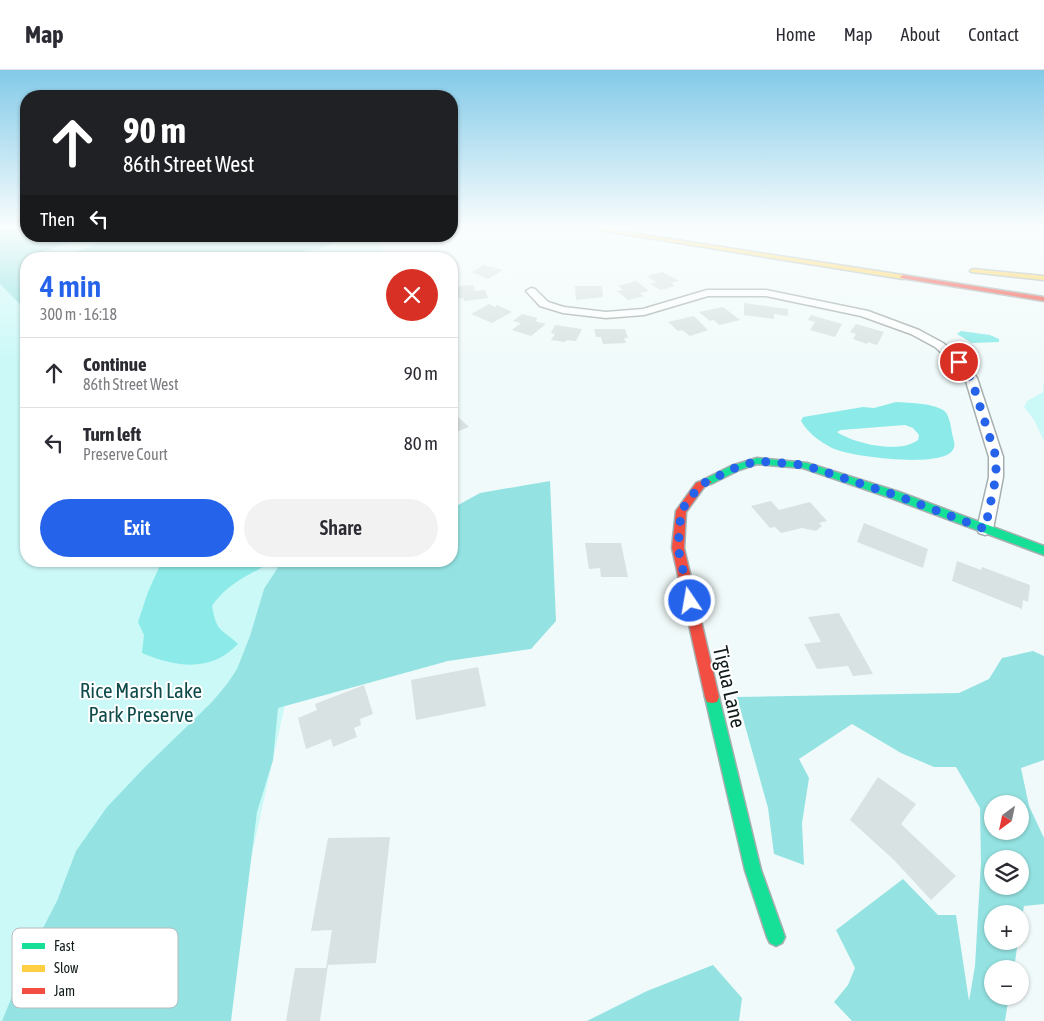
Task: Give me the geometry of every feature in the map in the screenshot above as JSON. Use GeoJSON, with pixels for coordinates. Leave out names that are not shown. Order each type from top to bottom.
{"type":"FeatureCollection","features":[{"type":"Feature","properties":{"kind":"main road"},"geometry":{"type":"LineString","coordinates":[[871,272],[1044,301]]}},
{"type":"Feature","properties":{"kind":"main road"},"geometry":{"type":"LineString","coordinates":[[966,272],[1044,285]]}},
{"type":"Feature","properties":{"kind":"main road"},"geometry":{"type":"LineString","coordinates":[[975,272],[1044,278]]}},
{"type":"Feature","properties":{"kind":"main road","name":"Tigua Lane"},"geometry":{"type":"LineString","coordinates":[[776,937],[753,870],[697,636],[678,548],[681,511],[700,485],[735,468],[757,461],[804,465],[895,495],[1044,551]]}},
{"type":"Feature","properties":{"kind":"street"},"geometry":{"type":"LineString","coordinates":[[531,291],[544,304],[583,314],[606,315],[644,312],[685,298],[707,293],[766,293],[864,313],[915,332],[939,345],[959,362],[971,378],[996,457],[996,477],[985,529]]}},
{"type":"Feature","properties":{"kind":"green space","name":"Rice Marsh Lake Park Preserve"},"geometry":{"type":"Polygon","coordinates":[[[0,272],[20,272],[20,567],[339,567],[300,637],[250,863],[210,1021],[0,1021],[0,272]]]}},
{"type":"Feature","properties":{"kind":"green space"},"geometry":{"type":"Polygon","coordinates":[[[1044,379],[1044,441],[1034,420],[1024,407],[1027,401],[1043,392],[1044,379]]]}},
{"type":"Feature","properties":{"kind":"shaded area"},"geometry":{"type":"Polygon","coordinates":[[[0,272],[20,272],[20,304],[0,284],[0,272]]]}},
{"type":"Feature","properties":{"kind":"shaded area"},"geometry":{"type":"Polygon","coordinates":[[[961,331],[990,335],[999,339],[999,342],[972,343],[957,334],[961,331]]]}},
{"type":"Feature","properties":{"kind":"shaded area"},"geometry":{"type":"Polygon","coordinates":[[[896,402],[924,404],[944,410],[950,421],[954,442],[952,451],[944,456],[913,460],[857,455],[827,446],[810,433],[801,421],[803,417],[863,407],[874,408],[896,402]],[[905,425],[841,430],[837,432],[855,440],[889,447],[910,444],[918,440],[919,435],[913,428],[905,425]]]}},
{"type":"Feature","properties":{"kind":"shaded area"},"geometry":{"type":"Polygon","coordinates":[[[550,481],[556,621],[531,649],[448,661],[278,708],[273,760],[257,812],[231,1021],[2,1021],[12,997],[12,1008],[178,1008],[178,928],[43,928],[57,901],[76,851],[107,807],[212,702],[227,684],[237,669],[250,636],[264,589],[278,567],[458,567],[458,505],[480,493],[550,481]]]}},
{"type":"Feature","properties":{"kind":"shaded area"},"geometry":{"type":"Polygon","coordinates":[[[159,567],[262,567],[228,588],[212,606],[220,629],[238,644],[216,660],[204,663],[192,665],[167,662],[142,653],[144,635],[138,622],[148,592],[159,567]]]}},
{"type":"Feature","properties":{"kind":"shaded area"},"geometry":{"type":"Polygon","coordinates":[[[1033,651],[1044,656],[1044,760],[1021,768],[1027,795],[984,795],[984,840],[1029,840],[1029,806],[1044,838],[1044,904],[984,905],[984,950],[1017,950],[1015,960],[984,960],[984,1005],[1008,1005],[1005,1021],[852,1021],[834,1002],[848,985],[855,968],[836,930],[903,879],[938,915],[956,915],[969,1001],[975,966],[981,862],[980,808],[956,767],[934,767],[901,753],[852,724],[799,759],[809,778],[802,823],[804,865],[774,854],[768,808],[737,697],[959,693],[989,679],[1002,658],[1033,651]]]}},
{"type":"Feature","properties":{"kind":"shaded area"},"geometry":{"type":"Polygon","coordinates":[[[713,965],[742,998],[739,1021],[587,1021],[647,991],[713,965]]]}},
{"type":"Feature","properties":{"kind":"building"},"geometry":{"type":"Polygon","coordinates":[[[473,272],[499,272],[488,279],[473,272]]]}},
{"type":"Feature","properties":{"kind":"building"},"geometry":{"type":"Polygon","coordinates":[[[663,272],[679,281],[671,283],[675,286],[661,290],[650,284],[656,282],[647,276],[663,272]]]}},
{"type":"Feature","properties":{"kind":"building"},"geometry":{"type":"Polygon","coordinates":[[[636,281],[649,291],[640,293],[644,296],[628,300],[617,291],[623,290],[618,286],[636,281]]]}},
{"type":"Feature","properties":{"kind":"building"},"geometry":{"type":"Polygon","coordinates":[[[473,285],[475,291],[485,290],[488,298],[465,301],[463,298],[458,299],[458,286],[473,285]]]}},
{"type":"Feature","properties":{"kind":"building"},"geometry":{"type":"Polygon","coordinates":[[[575,286],[602,286],[603,297],[576,300],[575,286]]]}},
{"type":"Feature","properties":{"kind":"building"},"geometry":{"type":"Polygon","coordinates":[[[744,303],[788,309],[788,316],[774,314],[774,319],[744,315],[744,303]]]}},
{"type":"Feature","properties":{"kind":"building"},"geometry":{"type":"Polygon","coordinates":[[[489,304],[495,307],[497,305],[512,312],[492,323],[471,314],[489,304]]]}},
{"type":"Feature","properties":{"kind":"building"},"geometry":{"type":"Polygon","coordinates":[[[723,307],[740,320],[719,325],[714,320],[710,321],[699,312],[723,307]]]}},
{"type":"Feature","properties":{"kind":"building"},"geometry":{"type":"Polygon","coordinates":[[[522,314],[538,318],[535,321],[546,324],[531,336],[512,330],[521,323],[513,321],[522,314]]]}},
{"type":"Feature","properties":{"kind":"building"},"geometry":{"type":"Polygon","coordinates":[[[811,315],[842,324],[835,337],[810,330],[815,322],[808,320],[811,315]]]}},
{"type":"Feature","properties":{"kind":"building"},"geometry":{"type":"Polygon","coordinates":[[[694,316],[708,330],[690,336],[682,330],[678,331],[668,322],[694,316]]]}},
{"type":"Feature","properties":{"kind":"building"},"geometry":{"type":"Polygon","coordinates":[[[856,324],[884,332],[877,345],[853,339],[856,334],[850,332],[856,324]]]}},
{"type":"Feature","properties":{"kind":"building"},"geometry":{"type":"Polygon","coordinates":[[[555,325],[582,329],[576,341],[551,340],[555,334],[551,333],[555,325]]]}},
{"type":"Feature","properties":{"kind":"building"},"geometry":{"type":"Polygon","coordinates":[[[594,329],[625,329],[628,338],[624,338],[626,343],[603,344],[601,337],[596,337],[594,329]]]}},
{"type":"Feature","properties":{"kind":"building"},"geometry":{"type":"Polygon","coordinates":[[[458,417],[469,427],[458,431],[458,417]]]}},
{"type":"Feature","properties":{"kind":"building"},"geometry":{"type":"Polygon","coordinates":[[[771,501],[779,510],[810,502],[827,521],[819,523],[822,526],[816,531],[802,528],[781,533],[775,527],[770,528],[751,506],[771,501]]]}},
{"type":"Feature","properties":{"kind":"building"},"geometry":{"type":"Polygon","coordinates":[[[864,523],[928,549],[923,568],[857,542],[864,523]]]}},
{"type":"Feature","properties":{"kind":"building"},"geometry":{"type":"Polygon","coordinates":[[[585,543],[621,543],[628,577],[601,577],[600,568],[589,569],[585,543]]]}},
{"type":"Feature","properties":{"kind":"building"},"geometry":{"type":"Polygon","coordinates":[[[957,561],[981,570],[982,567],[1030,585],[1028,602],[1023,600],[1022,609],[952,581],[957,561]]]}},
{"type":"Feature","properties":{"kind":"building"},"geometry":{"type":"Polygon","coordinates":[[[839,613],[873,674],[853,676],[848,666],[817,669],[804,644],[821,642],[808,617],[839,613]]]}},
{"type":"Feature","properties":{"kind":"building"},"geometry":{"type":"Polygon","coordinates":[[[478,667],[486,706],[416,720],[411,680],[478,667]]]}},
{"type":"Feature","properties":{"kind":"building"},"geometry":{"type":"Polygon","coordinates":[[[364,685],[373,714],[360,719],[361,725],[354,728],[357,737],[333,747],[331,739],[306,749],[298,718],[317,710],[315,704],[364,685]]]}},
{"type":"Feature","properties":{"kind":"building"},"geometry":{"type":"Polygon","coordinates":[[[878,777],[916,804],[901,824],[956,876],[931,900],[894,860],[850,820],[878,777]]]}},
{"type":"Feature","properties":{"kind":"building"},"geometry":{"type":"Polygon","coordinates":[[[390,837],[376,963],[328,965],[320,1021],[286,1021],[295,968],[326,968],[332,930],[311,931],[328,838],[390,837]]]}},
{"type":"Feature","properties":{"kind":"traffic: fast"},"geometry":{"type":"LineString","coordinates":[[707,482],[735,468],[757,461],[804,465],[895,495],[1044,551]]}},
{"type":"Feature","properties":{"kind":"traffic: fast"},"geometry":{"type":"LineString","coordinates":[[712,697],[753,870],[776,937]]}},
{"type":"Feature","properties":{"kind":"traffic: slow"},"geometry":{"type":"LineString","coordinates":[[873,272],[903,277]]}},
{"type":"Feature","properties":{"kind":"traffic: slow"},"geometry":{"type":"LineString","coordinates":[[987,272],[1044,278]]}},
{"type":"Feature","properties":{"kind":"traffic: jam"},"geometry":{"type":"LineString","coordinates":[[903,277],[1044,299]]}},
{"type":"Feature","properties":{"kind":"traffic: jam"},"geometry":{"type":"LineString","coordinates":[[707,482],[700,485],[681,511],[678,548],[712,697]]}},
{"type":"Feature","properties":{"kind":"route"},"geometry":{"type":"LineString","coordinates":[[690,601],[678,548],[681,511],[700,485],[735,468],[757,461],[804,465],[895,495],[985,529],[996,477],[996,457],[971,378],[959,362]]}}]}
